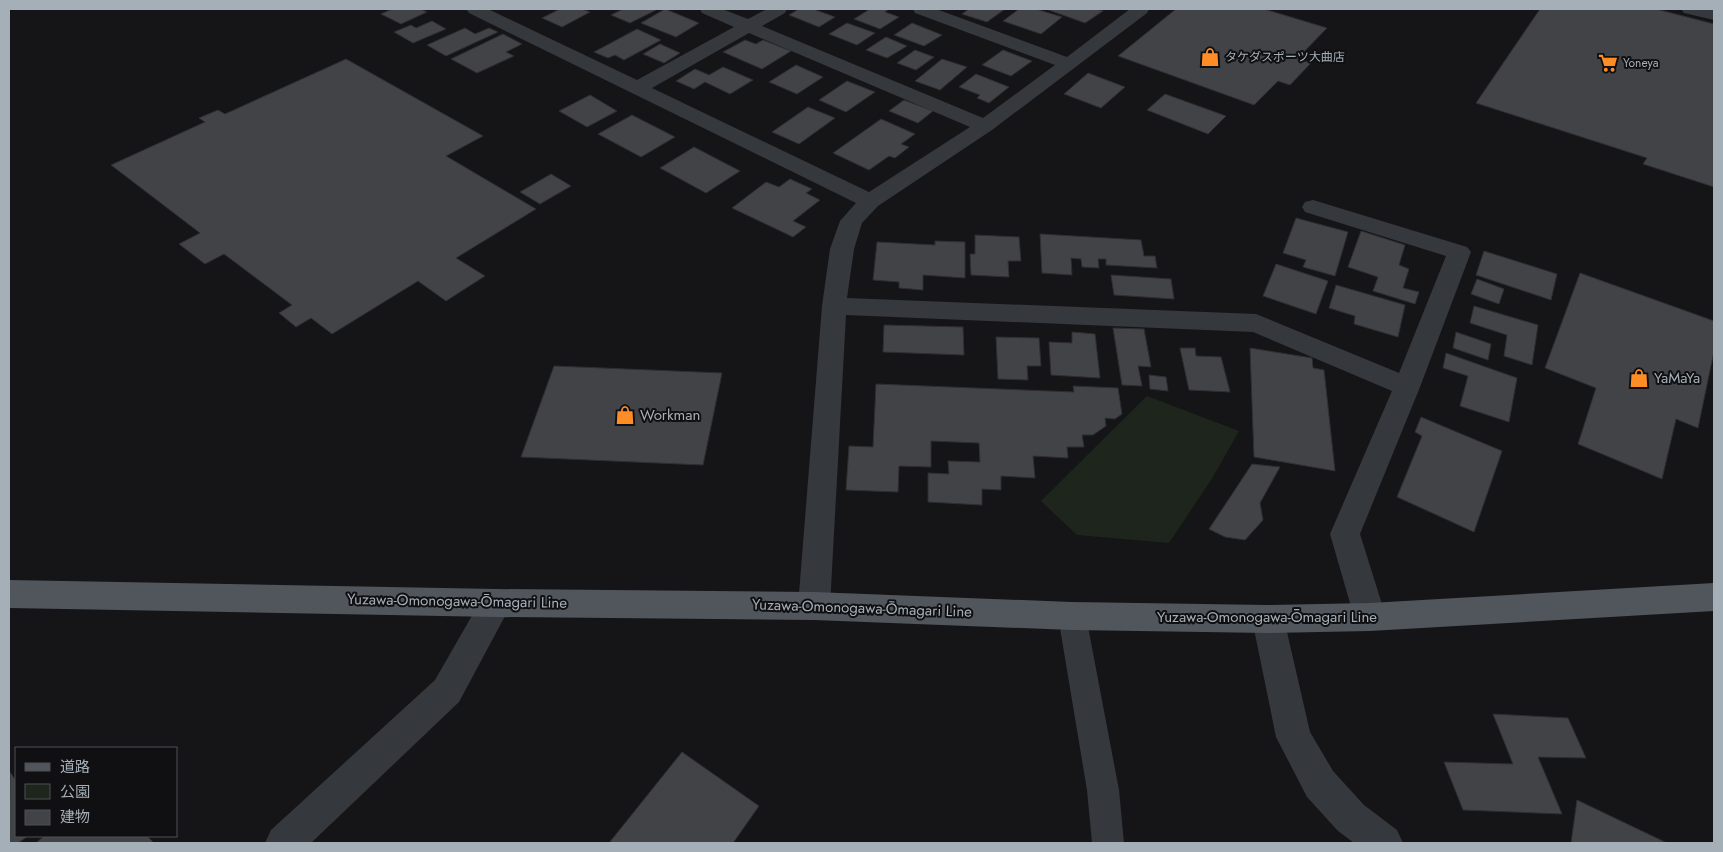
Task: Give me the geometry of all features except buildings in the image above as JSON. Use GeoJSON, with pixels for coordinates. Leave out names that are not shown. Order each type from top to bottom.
{"type":"FeatureCollection","features":[{"type":"Feature","properties":{"kind":"main road","name":"Yuzawa-Omonogawa-Ōmagari Line"},"geometry":{"type":"LineString","coordinates":[[9,594],[496,603],[814,606],[1072,616],[1268,619],[1370,617],[1714,597]]}},
{"type":"Feature","properties":{"kind":"street"},"geometry":{"type":"LineString","coordinates":[[475,9],[870,201]]}},
{"type":"Feature","properties":{"kind":"street"},"geometry":{"type":"LineString","coordinates":[[708,9],[985,126]]}},
{"type":"Feature","properties":{"kind":"street"},"geometry":{"type":"LineString","coordinates":[[639,88],[779,9]]}},
{"type":"Feature","properties":{"kind":"street"},"geometry":{"type":"LineString","coordinates":[[921,9],[1069,64]]}},
{"type":"Feature","properties":{"kind":"street"},"geometry":{"type":"LineString","coordinates":[[814,606],[834,306],[842,248],[851,221],[870,201],[985,126],[1141,9]]}},
{"type":"Feature","properties":{"kind":"street"},"geometry":{"type":"LineString","coordinates":[[1690,9],[1714,15]]}},
{"type":"Feature","properties":{"kind":"street"},"geometry":{"type":"LineString","coordinates":[[1312,207],[1459,252],[1407,387],[1344,534],[1370,617]]}},
{"type":"Feature","properties":{"kind":"street"},"geometry":{"type":"LineString","coordinates":[[834,306],[1256,323],[1407,387]]}},
{"type":"Feature","properties":{"kind":"street"},"geometry":{"type":"LineString","coordinates":[[284,843],[446,691],[496,603]]}},
{"type":"Feature","properties":{"kind":"street"},"geometry":{"type":"LineString","coordinates":[[1268,619],[1294,737],[1320,784],[1351,818],[1384,843]]}},
{"type":"Feature","properties":{"kind":"lane"},"geometry":{"type":"LineString","coordinates":[[1072,616],[1103,790],[1108,843]]}},
{"type":"Feature","properties":{"kind":"green space"},"geometry":{"type":"Polygon","coordinates":[[[1147,396],[1239,431],[1213,477],[1169,543],[1077,535],[1041,501],[1147,396]]]}},
{"type":"Feature","properties":{"kind":"place","name":"タケダスポーツ大曲店"},"geometry":{"type":"Point","coordinates":[1210,57]}},
{"type":"Feature","properties":{"kind":"place","name":"Yoneya"},"geometry":{"type":"Point","coordinates":[1608,63]}},
{"type":"Feature","properties":{"kind":"place","name":"YaMaYa"},"geometry":{"type":"Point","coordinates":[1639,378]}},
{"type":"Feature","properties":{"kind":"place","name":"Workman"},"geometry":{"type":"Point","coordinates":[625,415]}}]}
